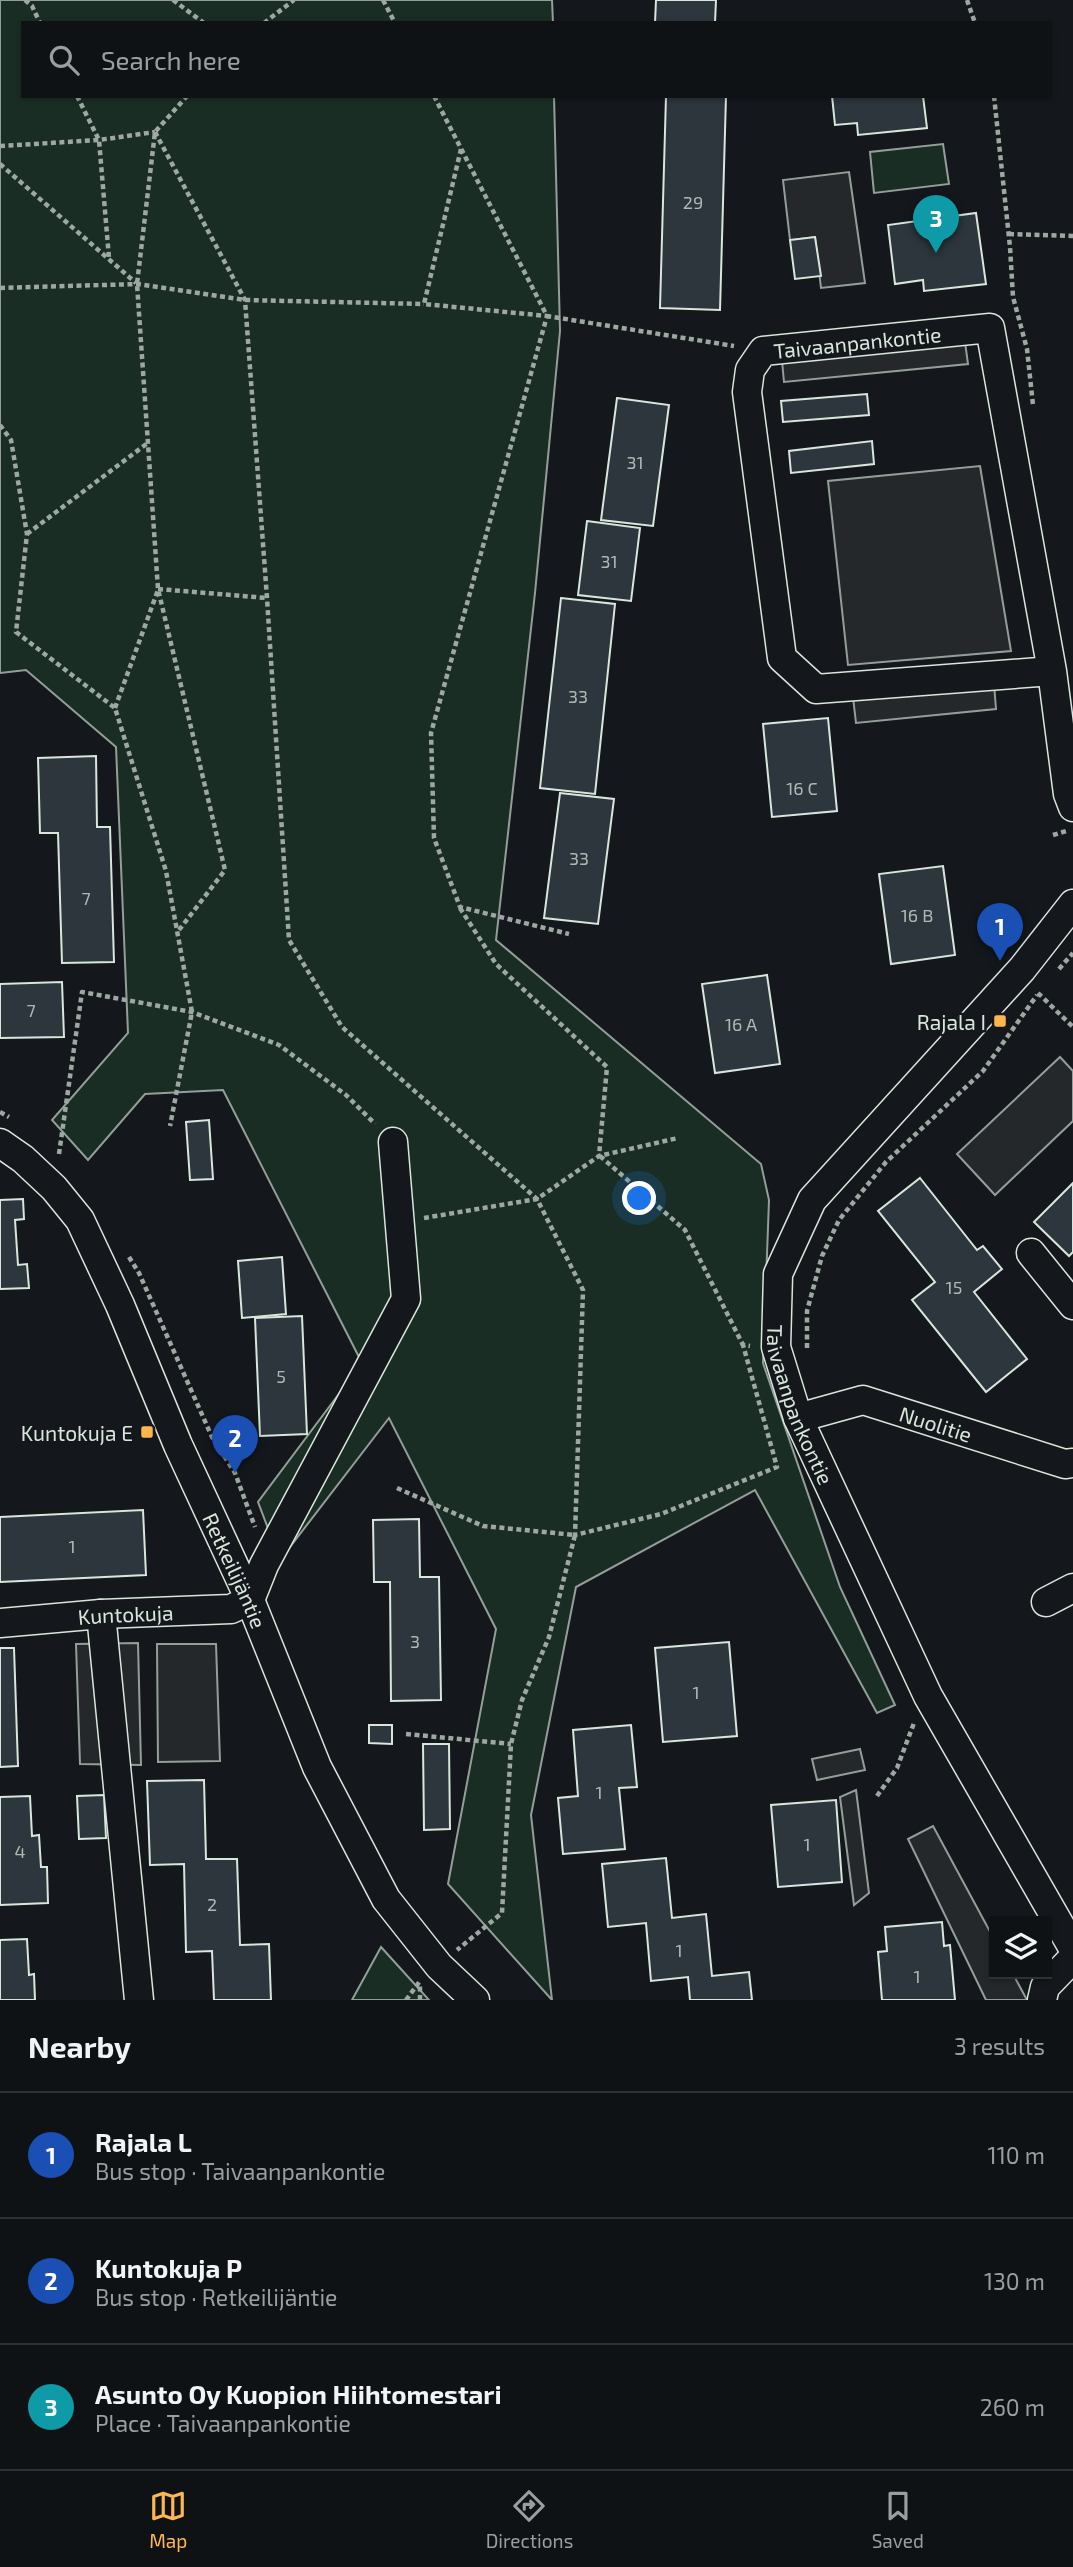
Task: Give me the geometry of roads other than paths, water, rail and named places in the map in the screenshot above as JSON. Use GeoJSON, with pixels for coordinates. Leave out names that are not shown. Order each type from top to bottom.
{"type":"FeatureCollection","features":[{"type":"Feature","properties":{"kind":"street","name":"Taivaanpankontie"},"geometry":{"type":"LineString","coordinates":[[1052,671],[816,690],[782,658],[747,392],[750,370],[763,351],[990,328],[1052,671],[1068,794],[1073,807]]}},
{"type":"Feature","properties":{"kind":"street","name":"Taivaanpankontie"},"geometry":{"type":"LineString","coordinates":[[1073,904],[1022,969],[812,1200],[778,1274],[776,1347],[798,1418],[928,1696],[1073,1948]]}},
{"type":"Feature","properties":{"kind":"street"},"geometry":{"type":"LineString","coordinates":[[250,1600],[264,1565],[406,1299],[393,1142]]}},
{"type":"Feature","properties":{"kind":"street","name":"Retkeilijäntie"},"geometry":{"type":"LineString","coordinates":[[0,1143],[23,1159],[54,1188],[80,1220],[120,1305],[178,1445],[250,1600],[317,1767],[386,1899],[439,1966],[475,2000]]}},
{"type":"Feature","properties":{"kind":"street"},"geometry":{"type":"LineString","coordinates":[[1031,1253],[1073,1305]]}},
{"type":"Feature","properties":{"kind":"street","name":"Nuolitie"},"geometry":{"type":"LineString","coordinates":[[798,1418],[863,1400],[1065,1464],[1073,1463]]}},
{"type":"Feature","properties":{"kind":"street"},"geometry":{"type":"LineString","coordinates":[[1046,1602],[1073,1588]]}},
{"type":"Feature","properties":{"kind":"street","name":"Kuntokuja"},"geometry":{"type":"LineString","coordinates":[[0,1623],[101,1614],[231,1609],[250,1600]]}},
{"type":"Feature","properties":{"kind":"street"},"geometry":{"type":"LineString","coordinates":[[101,1614],[139,2000]]}},
{"type":"Feature","properties":{"kind":"street"},"geometry":{"type":"LineString","coordinates":[[1042,2000],[1045,1987],[1073,1958]]}},
{"type":"Feature","properties":{"kind":"place","name":"Asunto Oy Kuopion Hiihtomestari"},"geometry":{"type":"Point","coordinates":[936,253]}},
{"type":"Feature","properties":{"kind":"place","name":"Rajala L"},"geometry":{"type":"Point","coordinates":[1000,961]}},
{"type":"Feature","properties":{"kind":"place","name":"Rajala I"},"geometry":{"type":"Point","coordinates":[1000,1021]}},
{"type":"Feature","properties":{"kind":"place","name":"Kuntokuja E"},"geometry":{"type":"Point","coordinates":[147,1432]}},
{"type":"Feature","properties":{"kind":"place","name":"Kuntokuja P"},"geometry":{"type":"Point","coordinates":[235,1473]}}]}
